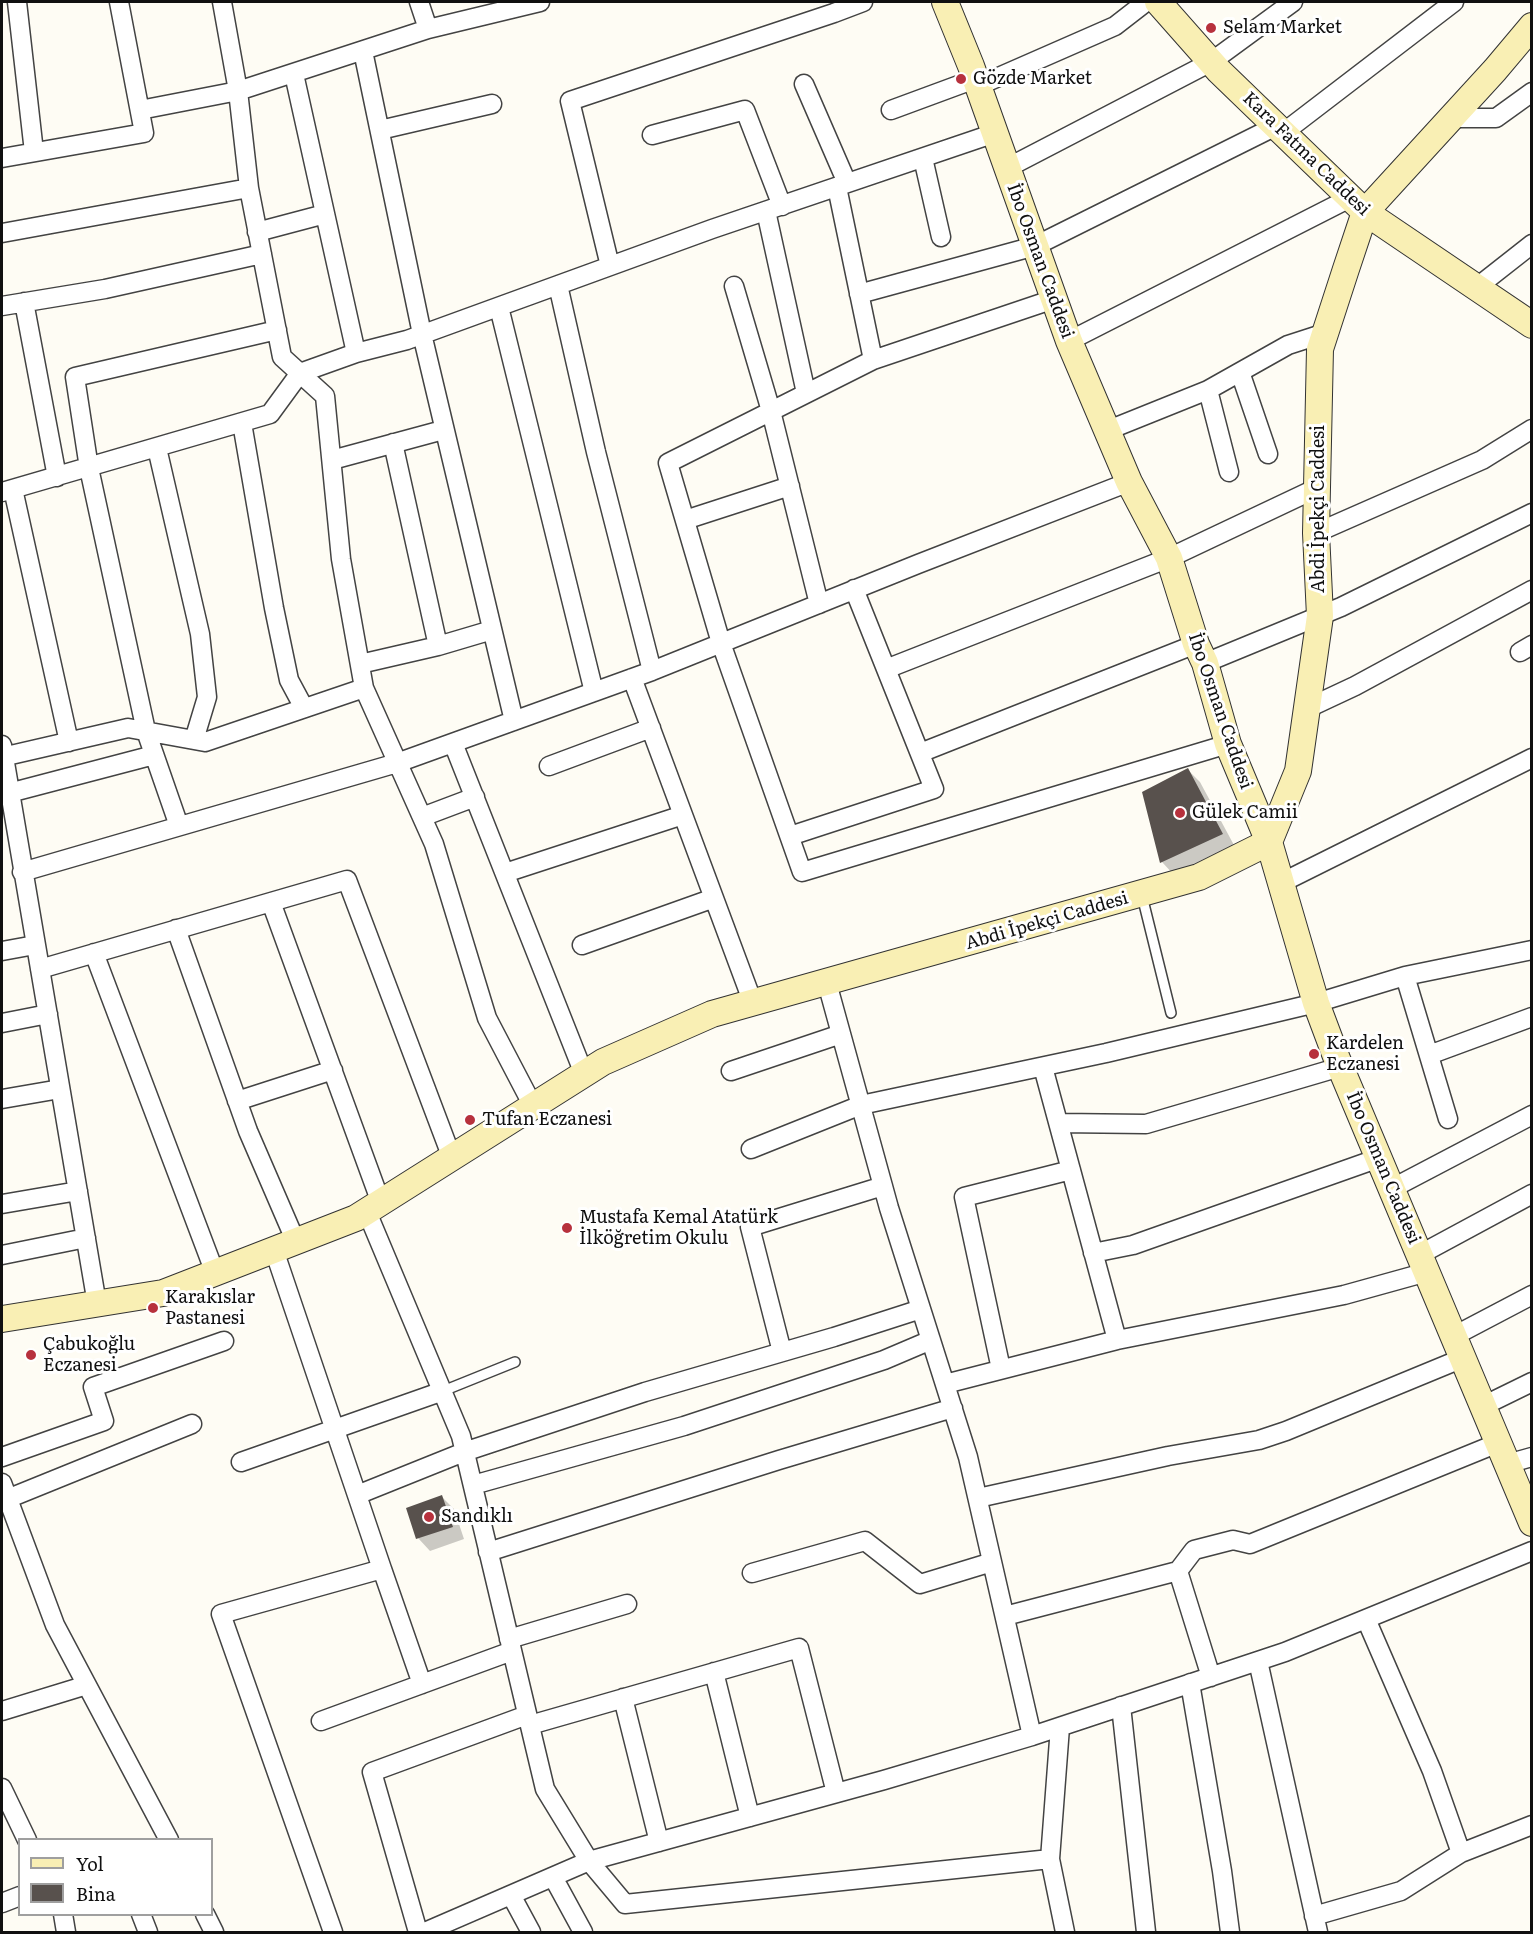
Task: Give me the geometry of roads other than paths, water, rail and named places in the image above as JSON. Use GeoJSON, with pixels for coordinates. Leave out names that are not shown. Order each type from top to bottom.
{"type":"FeatureCollection","features":[{"type":"Feature","properties":{"kind":"main road","name":"Kara Fatma Caddesi"},"geometry":{"type":"LineString","coordinates":[[1158,2],[1211,62],[1358,205],[1532,325]]}},
{"type":"Feature","properties":{"kind":"main road","name":"İbo Osman Caddesi"},"geometry":{"type":"LineString","coordinates":[[952,4],[976,83],[1069,341],[1129,482],[1169,558],[1228,744],[1269,842],[1316,1002],[1340,1067],[1532,1522]]}},
{"type":"Feature","properties":{"kind":"main road","name":"Abdi İpekçi Caddesi"},"geometry":{"type":"LineString","coordinates":[[2,1319],[163,1293],[356,1218],[603,1062],[712,1014],[1199,877],[1269,842],[1298,771],[1308,708],[1320,616],[1316,533],[1320,349],[1358,205],[1451,118],[1532,26]]}},
{"type":"Feature","properties":{"kind":"street"},"geometry":{"type":"LineString","coordinates":[[16,2],[34,152]]}},
{"type":"Feature","properties":{"kind":"street"},"geometry":{"type":"LineString","coordinates":[[2,158],[144,133],[119,2]]}},
{"type":"Feature","properties":{"kind":"street"},"geometry":{"type":"LineString","coordinates":[[222,2],[238,91],[249,188],[282,357],[325,396],[341,559],[364,688],[434,844],[488,1018],[533,1106]]}},
{"type":"Feature","properties":{"kind":"street"},"geometry":{"type":"LineString","coordinates":[[419,2],[428,29]]}},
{"type":"Feature","properties":{"kind":"street"},"geometry":{"type":"LineString","coordinates":[[140,110],[238,91],[428,29],[540,2]]}},
{"type":"Feature","properties":{"kind":"street"},"geometry":{"type":"LineString","coordinates":[[610,266],[570,101],[863,2]]}},
{"type":"Feature","properties":{"kind":"street"},"geometry":{"type":"LineString","coordinates":[[891,110],[976,83],[1115,26],[1146,2]]}},
{"type":"Feature","properties":{"kind":"street"},"geometry":{"type":"LineString","coordinates":[[1007,168],[1211,62],[1293,2]]}},
{"type":"Feature","properties":{"kind":"street"},"geometry":{"type":"LineString","coordinates":[[859,294],[1035,246],[1279,129],[1454,2]]}},
{"type":"Feature","properties":{"kind":"street"},"geometry":{"type":"LineString","coordinates":[[363,51],[443,430],[514,721]]}},
{"type":"Feature","properties":{"kind":"street"},"geometry":{"type":"LineString","coordinates":[[294,74],[356,352]]}},
{"type":"Feature","properties":{"kind":"street"},"geometry":{"type":"LineString","coordinates":[[804,84],[842,185],[859,294],[873,360]]}},
{"type":"Feature","properties":{"kind":"street"},"geometry":{"type":"LineString","coordinates":[[1451,118],[1496,118],[1532,92]]}},
{"type":"Feature","properties":{"kind":"street"},"geometry":{"type":"LineString","coordinates":[[380,130],[492,104]]}},
{"type":"Feature","properties":{"kind":"street"},"geometry":{"type":"LineString","coordinates":[[652,135],[745,110],[774,208],[806,393]]}},
{"type":"Feature","properties":{"kind":"street"},"geometry":{"type":"LineString","coordinates":[[69,742],[7,490],[270,414],[300,373],[356,352],[422,334],[774,208],[995,133]]}},
{"type":"Feature","properties":{"kind":"street"},"geometry":{"type":"LineString","coordinates":[[923,158],[941,237]]}},
{"type":"Feature","properties":{"kind":"street"},"geometry":{"type":"LineString","coordinates":[[2,233],[249,188]]}},
{"type":"Feature","properties":{"kind":"street"},"geometry":{"type":"LineString","coordinates":[[1069,341],[1358,205]]}},
{"type":"Feature","properties":{"kind":"street"},"geometry":{"type":"LineString","coordinates":[[258,232],[325,214]]}},
{"type":"Feature","properties":{"kind":"street"},"geometry":{"type":"LineString","coordinates":[[1476,288],[1532,244]]}},
{"type":"Feature","properties":{"kind":"street"},"geometry":{"type":"LineString","coordinates":[[2,306],[105,289],[262,254]]}},
{"type":"Feature","properties":{"kind":"street"},"geometry":{"type":"LineString","coordinates":[[558,285],[596,452],[652,671]]}},
{"type":"Feature","properties":{"kind":"street"},"geometry":{"type":"LineString","coordinates":[[734,286],[771,411],[819,604]]}},
{"type":"Feature","properties":{"kind":"street"},"geometry":{"type":"LineString","coordinates":[[1054,299],[873,360],[668,463],[721,643],[802,872],[1228,744]]}},
{"type":"Feature","properties":{"kind":"street"},"geometry":{"type":"LineString","coordinates":[[24,302],[57,477]]}},
{"type":"Feature","properties":{"kind":"street"},"geometry":{"type":"LineString","coordinates":[[499,307],[594,692]]}},
{"type":"Feature","properties":{"kind":"street"},"geometry":{"type":"LineString","coordinates":[[179,826],[146,731],[89,468],[75,377],[277,330]]}},
{"type":"Feature","properties":{"kind":"street"},"geometry":{"type":"LineString","coordinates":[[1106,431],[1208,390],[1288,345],[1325,333]]}},
{"type":"Feature","properties":{"kind":"street"},"geometry":{"type":"LineString","coordinates":[[1240,372],[1268,454]]}},
{"type":"Feature","properties":{"kind":"street"},"geometry":{"type":"LineString","coordinates":[[1208,390],[1229,472]]}},
{"type":"Feature","properties":{"kind":"street"},"geometry":{"type":"LineString","coordinates":[[242,423],[274,608],[289,680],[303,708]]}},
{"type":"Feature","properties":{"kind":"street"},"geometry":{"type":"LineString","coordinates":[[1316,533],[1482,460],[1532,429]]}},
{"type":"Feature","properties":{"kind":"street"},"geometry":{"type":"LineString","coordinates":[[332,460],[443,430]]}},
{"type":"Feature","properties":{"kind":"street"},"geometry":{"type":"LineString","coordinates":[[393,443],[438,646]]}},
{"type":"Feature","properties":{"kind":"street"},"geometry":{"type":"LineString","coordinates":[[157,448],[201,645],[207,697],[194,740]]}},
{"type":"Feature","properties":{"kind":"street"},"geometry":{"type":"LineString","coordinates":[[22,872],[398,763],[652,671],[854,589],[1129,482]]}},
{"type":"Feature","properties":{"kind":"street"},"geometry":{"type":"LineString","coordinates":[[685,520],[790,486]]}},
{"type":"Feature","properties":{"kind":"street"},"geometry":{"type":"LineString","coordinates":[[886,669],[1169,558],[1317,488]]}},
{"type":"Feature","properties":{"kind":"street"},"geometry":{"type":"LineString","coordinates":[[920,753],[1200,653],[1320,616],[1532,513]]}},
{"type":"Feature","properties":{"kind":"street"},"geometry":{"type":"LineString","coordinates":[[790,836],[934,789],[854,589]]}},
{"type":"Feature","properties":{"kind":"street"},"geometry":{"type":"LineString","coordinates":[[1308,708],[1355,686],[1532,590]]}},
{"type":"Feature","properties":{"kind":"street"},"geometry":{"type":"LineString","coordinates":[[360,664],[438,646],[492,630]]}},
{"type":"Feature","properties":{"kind":"street"},"geometry":{"type":"LineString","coordinates":[[632,678],[753,1003]]}},
{"type":"Feature","properties":{"kind":"street"},"geometry":{"type":"LineString","coordinates":[[97,1304],[40,969],[7,801],[2,753],[69,742],[128,728],[205,742],[364,688]]}},
{"type":"Feature","properties":{"kind":"street"},"geometry":{"type":"LineString","coordinates":[[549,766],[651,728]]}},
{"type":"Feature","properties":{"kind":"street"},"geometry":{"type":"LineString","coordinates":[[453,743],[584,1074]]}},
{"type":"Feature","properties":{"kind":"street"},"geometry":{"type":"LineString","coordinates":[[7,801],[154,754]]}},
{"type":"Feature","properties":{"kind":"street"},"geometry":{"type":"LineString","coordinates":[[1281,883],[1532,758]]}},
{"type":"Feature","properties":{"kind":"street"},"geometry":{"type":"LineString","coordinates":[[422,817],[475,797]]}},
{"type":"Feature","properties":{"kind":"street"},"geometry":{"type":"LineString","coordinates":[[505,873],[683,815]]}},
{"type":"Feature","properties":{"kind":"street"},"geometry":{"type":"LineString","coordinates":[[40,969],[347,880],[452,1158]]}},
{"type":"Feature","properties":{"kind":"street"},"geometry":{"type":"LineString","coordinates":[[582,945],[714,898]]}},
{"type":"Feature","properties":{"kind":"street"},"geometry":{"type":"LineString","coordinates":[[271,902],[333,1070],[374,1207],[461,1436],[545,1790],[589,1861],[625,1904],[1050,1859]]}},
{"type":"Feature","properties":{"kind":"street"},"geometry":{"type":"LineString","coordinates":[[176,929],[248,1131],[285,1246],[334,1428],[422,1684]]}},
{"type":"Feature","properties":{"kind":"street"},"geometry":{"type":"LineString","coordinates":[[2,951],[35,945]]}},
{"type":"Feature","properties":{"kind":"street"},"geometry":{"type":"LineString","coordinates":[[751,1149],[861,1105],[1043,1067],[1316,1002],[1405,976],[1532,950]]}},
{"type":"Feature","properties":{"kind":"street"},"geometry":{"type":"LineString","coordinates":[[94,953],[215,1273]]}},
{"type":"Feature","properties":{"kind":"street"},"geometry":{"type":"LineString","coordinates":[[1405,976],[1448,1119]]}},
{"type":"Feature","properties":{"kind":"street"},"geometry":{"type":"LineString","coordinates":[[827,983],[883,1186],[968,1457],[1032,1736]]}},
{"type":"Feature","properties":{"kind":"street"},"geometry":{"type":"LineString","coordinates":[[2,1023],[48,1014]]}},
{"type":"Feature","properties":{"kind":"street"},"geometry":{"type":"LineString","coordinates":[[1429,1055],[1532,1017]]}},
{"type":"Feature","properties":{"kind":"street"},"geometry":{"type":"LineString","coordinates":[[731,1071],[841,1034]]}},
{"type":"Feature","properties":{"kind":"street"},"geometry":{"type":"LineString","coordinates":[[1043,1067],[1116,1340]]}},
{"type":"Feature","properties":{"kind":"street"},"geometry":{"type":"LineString","coordinates":[[1059,1124],[1146,1124],[1340,1067]]}},
{"type":"Feature","properties":{"kind":"street"},"geometry":{"type":"LineString","coordinates":[[237,1101],[333,1070]]}},
{"type":"Feature","properties":{"kind":"street"},"geometry":{"type":"LineString","coordinates":[[2,1099],[60,1089]]}},
{"type":"Feature","properties":{"kind":"street"},"geometry":{"type":"LineString","coordinates":[[1391,1189],[1532,1115]]}},
{"type":"Feature","properties":{"kind":"street"},"geometry":{"type":"LineString","coordinates":[[1093,1253],[1133,1245],[1379,1158]]}},
{"type":"Feature","properties":{"kind":"street"},"geometry":{"type":"LineString","coordinates":[[1001,1370],[964,1197],[1071,1170]]}},
{"type":"Feature","properties":{"kind":"street"},"geometry":{"type":"LineString","coordinates":[[782,1352],[750,1227],[883,1186]]}},
{"type":"Feature","properties":{"kind":"street"},"geometry":{"type":"LineString","coordinates":[[2,1204],[78,1191]]}},
{"type":"Feature","properties":{"kind":"street"},"geometry":{"type":"LineString","coordinates":[[945,1384],[1116,1340],[1344,1295],[1423,1264],[1532,1194]]}},
{"type":"Feature","properties":{"kind":"street"},"geometry":{"type":"LineString","coordinates":[[2,1255],[86,1238]]}},
{"type":"Feature","properties":{"kind":"street"},"geometry":{"type":"LineString","coordinates":[[978,1498],[1168,1456],[1259,1440],[1286,1431],[1458,1347],[1532,1296]]}},
{"type":"Feature","properties":{"kind":"street"},"geometry":{"type":"LineString","coordinates":[[357,1495],[464,1452],[645,1392],[921,1309]]}},
{"type":"Feature","properties":{"kind":"street"},"geometry":{"type":"LineString","coordinates":[[473,1485],[684,1426],[884,1360],[931,1340]]}},
{"type":"Feature","properties":{"kind":"street"},"geometry":{"type":"LineString","coordinates":[[2,1457],[104,1421],[93,1387],[224,1341]]}},
{"type":"Feature","properties":{"kind":"street"},"geometry":{"type":"LineString","coordinates":[[1483,1406],[1532,1382]]}},
{"type":"Feature","properties":{"kind":"street"},"geometry":{"type":"LineString","coordinates":[[241,1462],[443,1391]]}},
{"type":"Feature","properties":{"kind":"street"},"geometry":{"type":"LineString","coordinates":[[488,1552],[953,1408]]}},
{"type":"Feature","properties":{"kind":"street"},"geometry":{"type":"LineString","coordinates":[[168,1838],[55,1625],[4,1491],[192,1424]]}},
{"type":"Feature","properties":{"kind":"street"},"geometry":{"type":"LineString","coordinates":[[1005,1616],[1178,1571],[1194,1550],[1233,1540],[1250,1544],[1503,1454],[1532,1457]]}},
{"type":"Feature","properties":{"kind":"street"},"geometry":{"type":"LineString","coordinates":[[752,1573],[865,1540],[920,1584],[992,1562]]}},
{"type":"Feature","properties":{"kind":"street"},"geometry":{"type":"LineString","coordinates":[[425,1932],[444,1929],[511,1895],[589,1861],[1032,1736],[1258,1661],[1532,1551]]}},
{"type":"Feature","properties":{"kind":"street"},"geometry":{"type":"LineString","coordinates":[[333,1932],[221,1614],[382,1569]]}},
{"type":"Feature","properties":{"kind":"street"},"geometry":{"type":"LineString","coordinates":[[1178,1571],[1211,1677]]}},
{"type":"Feature","properties":{"kind":"street"},"geometry":{"type":"LineString","coordinates":[[321,1721],[422,1684],[511,1645],[627,1604]]}},
{"type":"Feature","properties":{"kind":"street"},"geometry":{"type":"LineString","coordinates":[[1366,1619],[1432,1771],[1461,1852]]}},
{"type":"Feature","properties":{"kind":"street"},"geometry":{"type":"LineString","coordinates":[[418,1932],[372,1772],[529,1720],[623,1698],[799,1648],[836,1793]]}},
{"type":"Feature","properties":{"kind":"street"},"geometry":{"type":"LineString","coordinates":[[1258,1661],[1316,1924],[1401,1891],[1461,1852],[1532,1825]]}},
{"type":"Feature","properties":{"kind":"street"},"geometry":{"type":"LineString","coordinates":[[714,1672],[750,1817]]}},
{"type":"Feature","properties":{"kind":"street"},"geometry":{"type":"LineString","coordinates":[[1190,1683],[1230,1932]]}},
{"type":"Feature","properties":{"kind":"street"},"geometry":{"type":"LineString","coordinates":[[2,1711],[87,1685]]}},
{"type":"Feature","properties":{"kind":"street"},"geometry":{"type":"LineString","coordinates":[[623,1698],[659,1842]]}},
{"type":"Feature","properties":{"kind":"street"},"geometry":{"type":"LineString","coordinates":[[1121,1706],[1146,1932]]}},
{"type":"Feature","properties":{"kind":"street"},"geometry":{"type":"LineString","coordinates":[[1060,1726],[1050,1859],[1065,1932]]}},
{"type":"Feature","properties":{"kind":"street"},"geometry":{"type":"LineString","coordinates":[[2,1788],[27,1838]]}},
{"type":"Feature","properties":{"kind":"street"},"geometry":{"type":"LineString","coordinates":[[553,1877],[583,1932]]}},
{"type":"Feature","properties":{"kind":"street"},"geometry":{"type":"LineString","coordinates":[[511,1895],[531,1932]]}},
{"type":"Feature","properties":{"kind":"street"},"geometry":{"type":"LineString","coordinates":[[2,1903],[18,1897]]}},
{"type":"Feature","properties":{"kind":"street"},"geometry":{"type":"LineString","coordinates":[[63,1916],[66,1932]]}},
{"type":"Feature","properties":{"kind":"street"},"geometry":{"type":"LineString","coordinates":[[142,1916],[148,1932]]}},
{"type":"Feature","properties":{"kind":"street"},"geometry":{"type":"LineString","coordinates":[[206,1916],[214,1932]]}},
{"type":"Feature","properties":{"kind":"lane"},"geometry":{"type":"LineString","coordinates":[[1141,894],[1171,1013]]}},
{"type":"Feature","properties":{"kind":"lane"},"geometry":{"type":"LineString","coordinates":[[443,1391],[515,1362]]}},
{"type":"Feature","properties":{"kind":"place","name":"Selam Market"},"geometry":{"type":"Point","coordinates":[1211,28]}},
{"type":"Feature","properties":{"kind":"place","name":"Gözde Market"},"geometry":{"type":"Point","coordinates":[961,79]}},
{"type":"Feature","properties":{"kind":"place","name":"Gülek Camii"},"geometry":{"type":"Point","coordinates":[1180,813]}},
{"type":"Feature","properties":{"kind":"place","name":"Kardelen Eczanesi"},"geometry":{"type":"Point","coordinates":[1314,1054]}},
{"type":"Feature","properties":{"kind":"place","name":"Tufan Eczanesi"},"geometry":{"type":"Point","coordinates":[470,1120]}},
{"type":"Feature","properties":{"kind":"place","name":"Mustafa Kemal Atatürk İlköğretim Okulu"},"geometry":{"type":"Point","coordinates":[567,1228]}},
{"type":"Feature","properties":{"kind":"place","name":"Karakıslar Pastanesi"},"geometry":{"type":"Point","coordinates":[153,1308]}},
{"type":"Feature","properties":{"kind":"place","name":"Çabukoğlu Eczanesi"},"geometry":{"type":"Point","coordinates":[31,1355]}},
{"type":"Feature","properties":{"kind":"place","name":"Sandıklı"},"geometry":{"type":"Point","coordinates":[429,1517]}}]}
